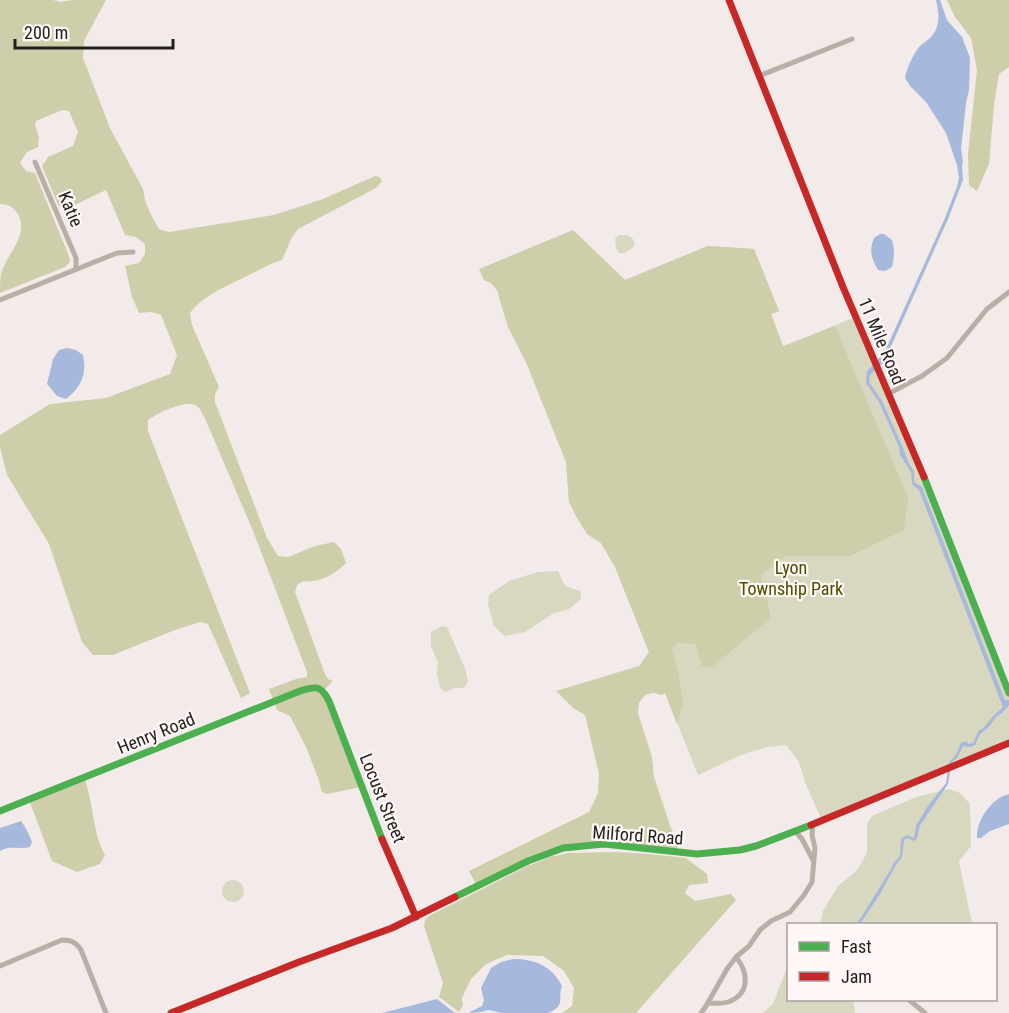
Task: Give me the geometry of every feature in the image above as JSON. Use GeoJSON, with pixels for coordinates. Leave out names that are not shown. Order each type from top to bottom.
{"type":"FeatureCollection","features":[{"type":"Feature","properties":{"kind":"street","name":"11 Mile Road"},"geometry":{"type":"LineString","coordinates":[[729,0],[874,361],[930,492],[1009,693]]}},
{"type":"Feature","properties":{"kind":"street"},"geometry":{"type":"LineString","coordinates":[[759,76],[852,39]]}},
{"type":"Feature","properties":{"kind":"street","name":"Katie"},"geometry":{"type":"LineString","coordinates":[[35,162],[76,258],[76,269]]}},
{"type":"Feature","properties":{"kind":"street"},"geometry":{"type":"LineString","coordinates":[[0,300],[117,253],[134,252]]}},
{"type":"Feature","properties":{"kind":"street"},"geometry":{"type":"LineString","coordinates":[[888,394],[922,376],[947,358],[987,309],[1009,292]]}},
{"type":"Feature","properties":{"kind":"street","name":"Henry Road"},"geometry":{"type":"LineString","coordinates":[[0,811],[300,690],[316,687],[324,690]]}},
{"type":"Feature","properties":{"kind":"street","name":"Locust Street"},"geometry":{"type":"LineString","coordinates":[[324,690],[367,802],[416,917]]}},
{"type":"Feature","properties":{"kind":"street","name":"Milford Road"},"geometry":{"type":"LineString","coordinates":[[171,1013],[392,928],[528,861],[563,848],[604,844],[697,854],[740,850],[813,824],[1009,743]]}},
{"type":"Feature","properties":{"kind":"street"},"geometry":{"type":"LineString","coordinates":[[701,1013],[736,957],[749,946],[760,930],[771,921],[790,912],[812,882],[815,848],[812,835],[813,824]]}},
{"type":"Feature","properties":{"kind":"street"},"geometry":{"type":"LineString","coordinates":[[795,831],[814,862]]}},
{"type":"Feature","properties":{"kind":"street"},"geometry":{"type":"LineString","coordinates":[[0,966],[62,940],[71,940],[81,950],[106,1013]]}},
{"type":"Feature","properties":{"kind":"street"},"geometry":{"type":"LineString","coordinates":[[708,1003],[730,1001],[742,992],[746,982],[745,971],[736,957]]}},
{"type":"Feature","properties":{"kind":"street"},"geometry":{"type":"LineString","coordinates":[[911,1001],[925,1013]]}},
{"type":"Feature","properties":{"kind":"green space"},"geometry":{"type":"Polygon","coordinates":[[[0,0],[61,2],[106,0],[84,41],[83,58],[110,128],[143,189],[147,205],[159,229],[169,232],[274,215],[323,199],[375,176],[380,177],[382,181],[376,188],[298,229],[282,260],[218,290],[202,300],[190,313],[192,325],[219,387],[215,394],[215,402],[267,538],[278,556],[288,557],[315,546],[334,542],[341,549],[346,563],[321,579],[303,581],[297,585],[295,592],[325,674],[333,681],[324,690],[361,787],[327,794],[322,792],[306,747],[290,716],[277,710],[269,689],[307,677],[307,672],[253,531],[204,416],[195,405],[185,404],[158,414],[148,420],[148,431],[250,693],[241,698],[208,624],[200,622],[175,630],[113,655],[93,655],[82,642],[49,544],[7,475],[0,447],[0,435],[50,404],[106,398],[170,374],[177,355],[161,315],[151,312],[139,313],[132,297],[125,266],[139,263],[145,254],[145,244],[136,237],[125,235],[106,190],[64,210],[58,205],[42,166],[48,157],[73,146],[78,132],[69,111],[62,110],[36,121],[38,147],[27,152],[20,163],[26,171],[35,173],[70,262],[65,267],[0,293],[1,274],[19,239],[21,224],[14,209],[0,204],[0,0]]]}},
{"type":"Feature","properties":{"kind":"green space"},"geometry":{"type":"Polygon","coordinates":[[[947,0],[1009,0],[1009,67],[999,74],[989,164],[977,191],[969,185],[968,154],[977,70],[971,38],[955,17],[947,0]]]}},
{"type":"Feature","properties":{"kind":"green space","name":"Lyon Township Park"},"geometry":{"type":"Polygon","coordinates":[[[573,230],[625,280],[708,246],[754,249],[779,311],[771,314],[783,347],[855,317],[1009,692],[1009,743],[822,821],[799,762],[786,745],[767,747],[741,755],[698,775],[615,567],[601,543],[587,534],[569,502],[566,462],[526,362],[508,327],[497,290],[491,283],[484,280],[573,230]]]}},
{"type":"Feature","properties":{"kind":"green space","name":"Lyon Township Park"},"geometry":{"type":"Polygon","coordinates":[[[573,230],[625,280],[708,246],[754,249],[779,311],[771,314],[783,346],[835,326],[908,497],[904,530],[850,556],[787,556],[761,575],[771,618],[712,667],[702,666],[696,644],[678,643],[672,649],[683,704],[677,724],[665,693],[645,695],[639,703],[638,713],[652,757],[654,777],[679,852],[604,844],[563,848],[477,886],[469,871],[589,812],[598,793],[599,774],[585,715],[573,708],[556,691],[639,666],[649,652],[615,567],[601,543],[587,534],[569,502],[566,462],[526,362],[508,327],[497,290],[491,283],[484,280],[479,269],[573,230]]]}},
{"type":"Feature","properties":{"kind":"green space"},"geometry":{"type":"Polygon","coordinates":[[[619,235],[629,236],[635,244],[624,253],[619,253],[616,248],[615,239],[619,235]]]}},
{"type":"Feature","properties":{"kind":"green space"},"geometry":{"type":"Polygon","coordinates":[[[558,571],[565,586],[580,591],[581,599],[569,609],[554,613],[525,632],[505,636],[494,626],[488,604],[489,595],[509,581],[538,572],[558,571]]]}},
{"type":"Feature","properties":{"kind":"green space"},"geometry":{"type":"Polygon","coordinates":[[[442,626],[447,627],[466,671],[468,682],[464,688],[454,688],[446,692],[440,688],[437,674],[438,663],[431,646],[431,632],[442,626]]]}},
{"type":"Feature","properties":{"kind":"green space"},"geometry":{"type":"Polygon","coordinates":[[[84,778],[98,837],[105,855],[100,864],[77,872],[52,861],[29,800],[84,778]]]}},
{"type":"Feature","properties":{"kind":"green space"},"geometry":{"type":"Polygon","coordinates":[[[949,789],[960,793],[970,804],[971,846],[959,861],[972,923],[820,923],[823,911],[838,886],[857,870],[867,853],[867,824],[872,816],[916,797],[949,789]]]}},
{"type":"Feature","properties":{"kind":"green space"},"geometry":{"type":"Polygon","coordinates":[[[614,852],[686,858],[707,874],[708,883],[689,885],[685,893],[695,901],[731,894],[736,900],[636,1013],[562,1013],[572,1006],[574,988],[564,971],[543,956],[507,955],[486,964],[471,979],[462,998],[463,1005],[459,1012],[439,997],[443,983],[424,926],[429,916],[550,857],[568,853],[614,852]]]}},
{"type":"Feature","properties":{"kind":"green space"},"geometry":{"type":"Polygon","coordinates":[[[233,880],[241,883],[244,891],[241,899],[233,902],[225,899],[222,891],[225,883],[233,880]]]}},
{"type":"Feature","properties":{"kind":"green space"},"geometry":{"type":"Polygon","coordinates":[[[787,968],[787,1001],[853,1001],[855,1013],[763,1013],[773,1004],[787,968]]]}},
{"type":"Feature","properties":{"kind":"water"},"geometry":{"type":"Polygon","coordinates":[[[936,0],[940,0],[947,20],[962,37],[970,58],[969,90],[961,149],[963,180],[884,362],[870,375],[869,382],[882,401],[914,472],[914,482],[922,487],[1004,698],[1009,700],[1009,705],[980,734],[975,745],[963,746],[957,758],[952,762],[948,784],[921,824],[917,839],[904,840],[902,857],[861,923],[858,923],[900,856],[901,839],[907,835],[914,838],[916,826],[927,807],[946,783],[949,762],[956,755],[961,743],[967,741],[968,744],[973,743],[979,730],[1003,707],[919,490],[912,484],[911,472],[900,455],[899,447],[879,402],[866,383],[867,371],[886,349],[945,218],[959,178],[946,133],[926,102],[905,78],[917,50],[934,33],[938,24],[936,0]]]}},
{"type":"Feature","properties":{"kind":"water"},"geometry":{"type":"Polygon","coordinates":[[[880,234],[892,240],[894,247],[892,267],[885,271],[878,270],[872,254],[874,238],[880,234]]]}},
{"type":"Feature","properties":{"kind":"water"},"geometry":{"type":"Polygon","coordinates":[[[67,348],[83,355],[84,369],[82,380],[76,390],[66,399],[57,396],[47,384],[53,359],[59,350],[67,348]]]}},
{"type":"Feature","properties":{"kind":"water"},"geometry":{"type":"Polygon","coordinates":[[[1009,794],[1009,824],[977,838],[979,824],[986,811],[997,800],[1009,794]]]}},
{"type":"Feature","properties":{"kind":"water"},"geometry":{"type":"Polygon","coordinates":[[[21,821],[32,842],[30,847],[8,848],[0,851],[0,828],[21,821]]]}},
{"type":"Feature","properties":{"kind":"water"},"geometry":{"type":"Polygon","coordinates":[[[513,959],[536,962],[553,973],[562,986],[558,1007],[548,1013],[502,1013],[489,1010],[470,1013],[482,1006],[484,1000],[481,988],[491,968],[513,959]]]}},
{"type":"Feature","properties":{"kind":"water"},"geometry":{"type":"Polygon","coordinates":[[[437,999],[455,1013],[382,1013],[437,999]]]}},
{"type":"Feature","properties":{"kind":"traffic: fast"},"geometry":{"type":"LineString","coordinates":[[924,477],[1009,693]]}},
{"type":"Feature","properties":{"kind":"traffic: fast"},"geometry":{"type":"LineString","coordinates":[[0,811],[300,691],[318,688],[329,701],[382,839]]}},
{"type":"Feature","properties":{"kind":"traffic: fast"},"geometry":{"type":"LineString","coordinates":[[455,897],[528,861],[563,848],[604,844],[697,854],[740,850],[756,846],[811,825]]}},
{"type":"Feature","properties":{"kind":"traffic: jam"},"geometry":{"type":"LineString","coordinates":[[729,0],[843,287],[924,477]]}},
{"type":"Feature","properties":{"kind":"traffic: jam"},"geometry":{"type":"LineString","coordinates":[[811,825],[1009,743]]}},
{"type":"Feature","properties":{"kind":"traffic: jam"},"geometry":{"type":"LineString","coordinates":[[382,839],[416,917]]}},
{"type":"Feature","properties":{"kind":"traffic: jam"},"geometry":{"type":"LineString","coordinates":[[171,1013],[392,928],[455,897]]}}]}
